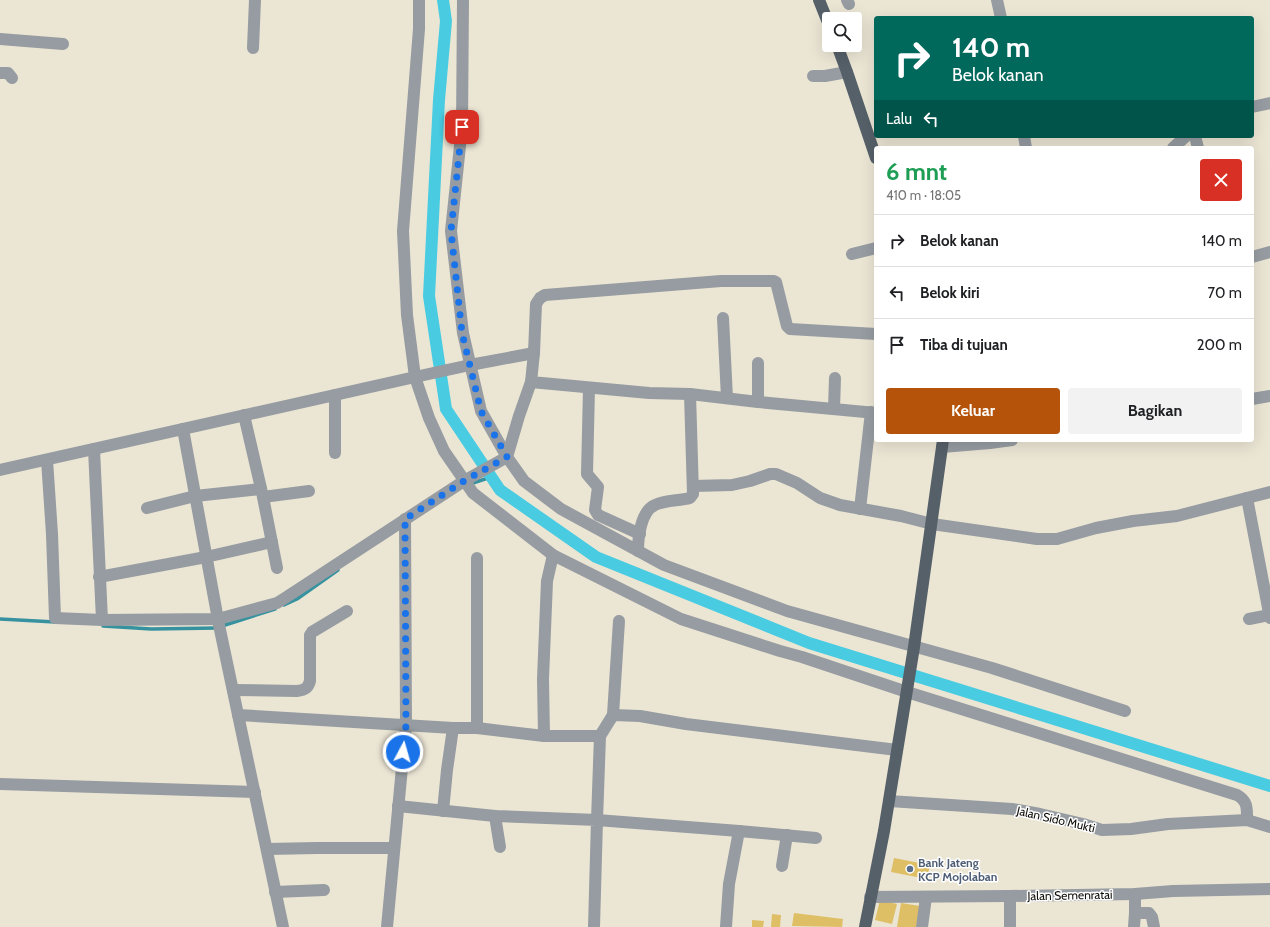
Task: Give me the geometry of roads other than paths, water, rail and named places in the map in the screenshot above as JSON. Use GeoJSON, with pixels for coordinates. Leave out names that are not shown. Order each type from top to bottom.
{"type":"FeatureCollection","features":[{"type":"Feature","properties":{"kind":"main road"},"geometry":{"type":"LineString","coordinates":[[819,0],[824,12]]}},
{"type":"Feature","properties":{"kind":"main road"},"geometry":{"type":"LineString","coordinates":[[840,52],[874,152]]}},
{"type":"Feature","properties":{"kind":"main road"},"geometry":{"type":"LineString","coordinates":[[865,927],[914,650],[942,443]]}},
{"type":"Feature","properties":{"kind":"street"},"geometry":{"type":"LineString","coordinates":[[253,48],[254,0]]}},
{"type":"Feature","properties":{"kind":"street"},"geometry":{"type":"LineString","coordinates":[[419,0],[418,37],[403,231],[407,314],[418,376],[429,418],[444,451],[466,480],[473,493],[553,555],[681,619],[780,651],[908,686],[1237,795],[1246,803],[1247,820]]}},
{"type":"Feature","properties":{"kind":"street"},"geometry":{"type":"LineString","coordinates":[[463,0],[462,127],[451,231],[466,366],[481,411],[506,458],[524,481],[561,509],[664,565],[786,611],[914,650],[992,668],[1125,711]]}},
{"type":"Feature","properties":{"kind":"street"},"geometry":{"type":"LineString","coordinates":[[997,0],[1000,16]]}},
{"type":"Feature","properties":{"kind":"street"},"geometry":{"type":"LineString","coordinates":[[0,39],[62,44]]}},
{"type":"Feature","properties":{"kind":"street"},"geometry":{"type":"LineString","coordinates":[[813,76],[826,76],[847,72]]}},
{"type":"Feature","properties":{"kind":"street"},"geometry":{"type":"LineString","coordinates":[[0,73],[8,73],[12,78]]}},
{"type":"Feature","properties":{"kind":"street"},"geometry":{"type":"LineString","coordinates":[[1254,107],[1270,103]]}},
{"type":"Feature","properties":{"kind":"street"},"geometry":{"type":"LineString","coordinates":[[1175,146],[1184,138]]}},
{"type":"Feature","properties":{"kind":"street"},"geometry":{"type":"LineString","coordinates":[[852,254],[874,248]]}},
{"type":"Feature","properties":{"kind":"street"},"geometry":{"type":"LineString","coordinates":[[1254,256],[1270,252]]}},
{"type":"Feature","properties":{"kind":"street"},"geometry":{"type":"LineString","coordinates":[[47,460],[52,534],[55,618],[219,626],[277,603],[466,480],[506,458],[531,382],[536,304],[540,298],[546,295],[722,281],[774,281],[776,282],[787,326],[790,329],[874,334]]}},
{"type":"Feature","properties":{"kind":"street"},"geometry":{"type":"LineString","coordinates":[[723,318],[727,398]]}},
{"type":"Feature","properties":{"kind":"street"},"geometry":{"type":"LineString","coordinates":[[0,470],[418,376],[534,353]]}},
{"type":"Feature","properties":{"kind":"street"},"geometry":{"type":"LineString","coordinates":[[758,363],[758,402]]}},
{"type":"Feature","properties":{"kind":"street"},"geometry":{"type":"LineString","coordinates":[[834,409],[835,378]]}},
{"type":"Feature","properties":{"kind":"street"},"geometry":{"type":"LineString","coordinates":[[531,382],[649,393],[690,394],[758,402],[873,412],[860,509]]}},
{"type":"Feature","properties":{"kind":"street"},"geometry":{"type":"LineString","coordinates":[[589,388],[586,474],[598,487],[595,510],[598,515],[640,534]]}},
{"type":"Feature","properties":{"kind":"street"},"geometry":{"type":"LineString","coordinates":[[638,551],[643,519],[649,510],[655,505],[690,498],[693,494],[690,394]]}},
{"type":"Feature","properties":{"kind":"street"},"geometry":{"type":"LineString","coordinates":[[335,395],[335,454]]}},
{"type":"Feature","properties":{"kind":"street"},"geometry":{"type":"LineString","coordinates":[[1254,399],[1270,396]]}},
{"type":"Feature","properties":{"kind":"street"},"geometry":{"type":"LineString","coordinates":[[244,415],[277,568]]}},
{"type":"Feature","properties":{"kind":"street"},"geometry":{"type":"LineString","coordinates":[[183,429],[219,626],[268,849],[275,892],[283,927]]}},
{"type":"Feature","properties":{"kind":"street"},"geometry":{"type":"LineString","coordinates":[[942,443],[997,442]]}},
{"type":"Feature","properties":{"kind":"street"},"geometry":{"type":"LineString","coordinates":[[94,449],[102,620]]}},
{"type":"Feature","properties":{"kind":"street"},"geometry":{"type":"LineString","coordinates":[[693,486],[732,485],[770,474],[776,474],[797,483],[820,498],[840,505],[901,516],[932,524],[1037,539],[1057,540],[1096,528],[1133,521],[1177,516],[1270,492]]}},
{"type":"Feature","properties":{"kind":"street"},"geometry":{"type":"LineString","coordinates":[[147,508],[195,496],[309,491]]}},
{"type":"Feature","properties":{"kind":"street"},"geometry":{"type":"LineString","coordinates":[[1247,498],[1270,616],[1249,619]]}},
{"type":"Feature","properties":{"kind":"street"},"geometry":{"type":"LineString","coordinates":[[387,927],[406,725],[405,519]]}},
{"type":"Feature","properties":{"kind":"street"},"geometry":{"type":"LineString","coordinates":[[100,577],[206,557],[272,542]]}},
{"type":"Feature","properties":{"kind":"street"},"geometry":{"type":"LineString","coordinates":[[544,736],[543,679],[547,581],[553,555]]}},
{"type":"Feature","properties":{"kind":"street"},"geometry":{"type":"LineString","coordinates":[[477,558],[477,728]]}},
{"type":"Feature","properties":{"kind":"street"},"geometry":{"type":"LineString","coordinates":[[233,690],[305,690],[309,686],[310,681],[310,635],[312,632],[347,611]]}},
{"type":"Feature","properties":{"kind":"street"},"geometry":{"type":"LineString","coordinates":[[594,927],[600,736],[613,715],[619,621]]}},
{"type":"Feature","properties":{"kind":"street"},"geometry":{"type":"LineString","coordinates":[[238,715],[453,728],[477,728],[544,736],[600,736]]}},
{"type":"Feature","properties":{"kind":"street"},"geometry":{"type":"LineString","coordinates":[[613,715],[640,716],[686,724],[897,750]]}},
{"type":"Feature","properties":{"kind":"street"},"geometry":{"type":"LineString","coordinates":[[443,811],[453,728]]}},
{"type":"Feature","properties":{"kind":"street"},"geometry":{"type":"LineString","coordinates":[[0,784],[255,792]]}},
{"type":"Feature","properties":{"kind":"street","name":"Jalan Sido Mukti"},"geometry":{"type":"LineString","coordinates":[[888,801],[1012,809],[1084,824],[1102,830],[1131,830],[1168,824],[1247,820],[1270,827]]}},
{"type":"Feature","properties":{"kind":"street"},"geometry":{"type":"LineString","coordinates":[[398,806],[495,816],[597,820],[816,838]]}},
{"type":"Feature","properties":{"kind":"street"},"geometry":{"type":"LineString","coordinates":[[495,816],[500,847]]}},
{"type":"Feature","properties":{"kind":"street"},"geometry":{"type":"LineString","coordinates":[[726,927],[730,884],[739,831]]}},
{"type":"Feature","properties":{"kind":"street"},"geometry":{"type":"LineString","coordinates":[[782,866],[787,835]]}},
{"type":"Feature","properties":{"kind":"street"},"geometry":{"type":"LineString","coordinates":[[268,849],[394,848]]}},
{"type":"Feature","properties":{"kind":"street","name":"Jalan Semenratai"},"geometry":{"type":"LineString","coordinates":[[870,897],[1135,894],[1180,891],[1270,889]]}},
{"type":"Feature","properties":{"kind":"street"},"geometry":{"type":"LineString","coordinates":[[275,892],[324,890]]}},
{"type":"Feature","properties":{"kind":"street"},"geometry":{"type":"LineString","coordinates":[[1134,927],[1136,913],[1135,894]]}},
{"type":"Feature","properties":{"kind":"street"},"geometry":{"type":"LineString","coordinates":[[1010,896],[1010,927]]}},
{"type":"Feature","properties":{"kind":"street"},"geometry":{"type":"LineString","coordinates":[[922,927],[926,897]]}},
{"type":"Feature","properties":{"kind":"street"},"geometry":{"type":"LineString","coordinates":[[1136,913],[1149,913],[1152,917],[1154,927]]}},
{"type":"Feature","properties":{"kind":"waterway"},"geometry":{"type":"LineString","coordinates":[[443,0],[446,21],[439,100],[429,296],[446,409],[500,490],[596,557],[809,643],[1270,786]]}},
{"type":"Feature","properties":{"kind":"waterway"},"geometry":{"type":"LineString","coordinates":[[473,483],[491,477]]}},
{"type":"Feature","properties":{"kind":"waterway"},"geometry":{"type":"LineString","coordinates":[[284,605],[297,599],[338,570]]}},
{"type":"Feature","properties":{"kind":"waterway"},"geometry":{"type":"LineString","coordinates":[[222,626],[275,609]]}},
{"type":"Feature","properties":{"kind":"waterway"},"geometry":{"type":"LineString","coordinates":[[0,619],[55,622]]}},
{"type":"Feature","properties":{"kind":"waterway"},"geometry":{"type":"LineString","coordinates":[[103,626],[151,629],[217,628]]}},
{"type":"Feature","properties":{"kind":"place","name":"Bank Jateng KCP Mojolaban"},"geometry":{"type":"Point","coordinates":[910,869]}}]}
